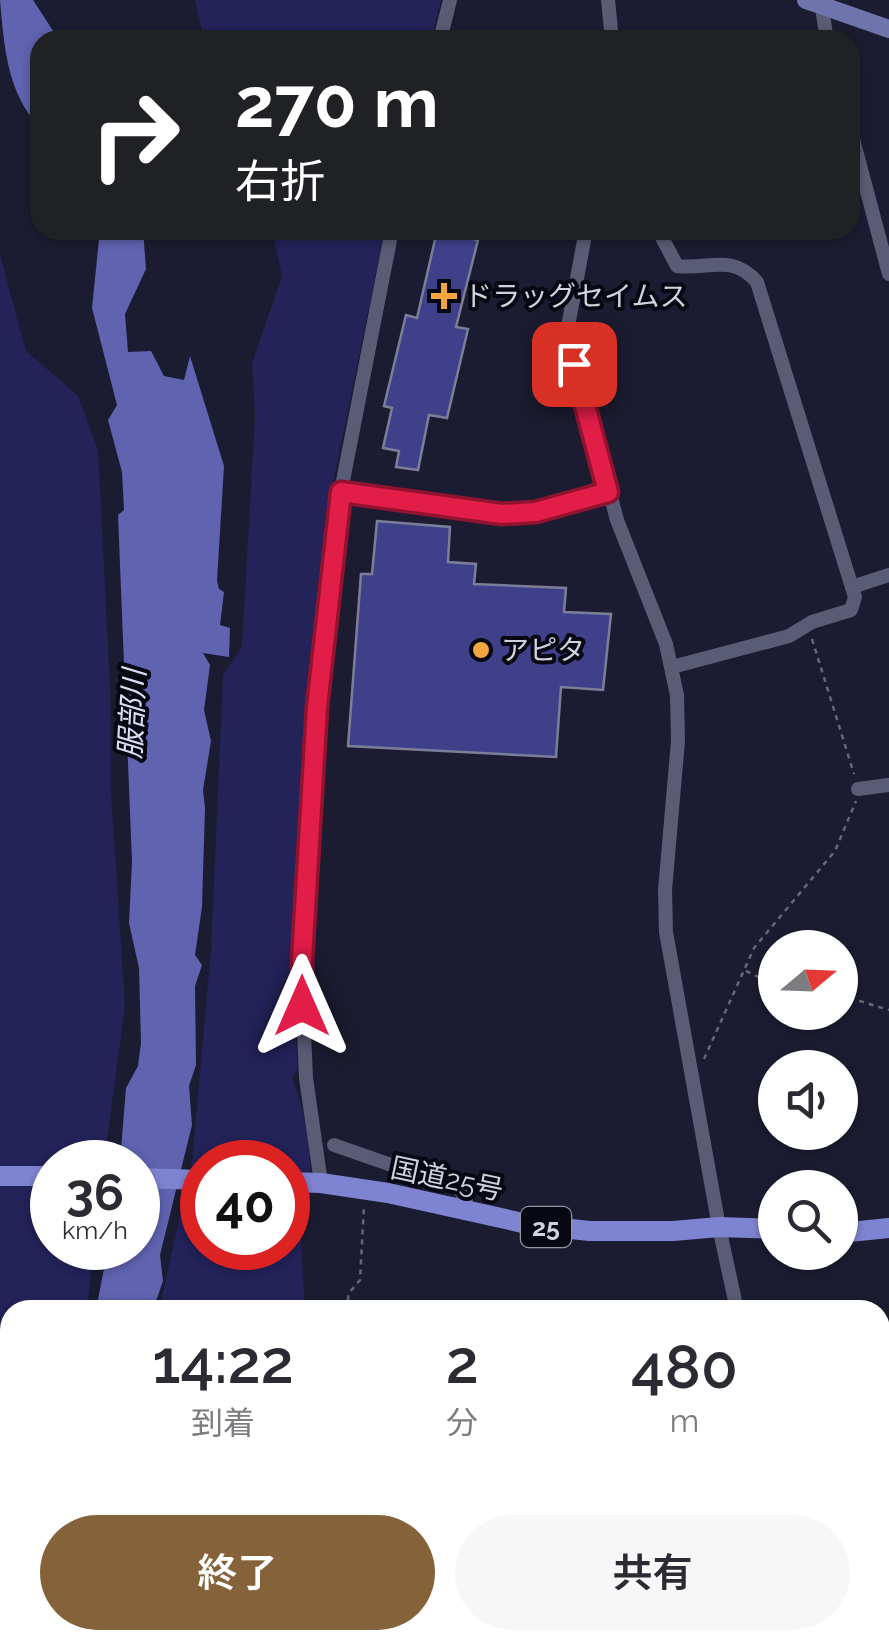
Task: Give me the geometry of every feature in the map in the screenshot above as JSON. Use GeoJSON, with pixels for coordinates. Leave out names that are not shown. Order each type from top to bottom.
{"type":"FeatureCollection","features":[{"type":"Feature","properties":{"kind":"highway"},"geometry":{"type":"LineString","coordinates":[[0,1176],[30,1176]]}},
{"type":"Feature","properties":{"kind":"highway","name":"国道25号"},"geometry":{"type":"LineString","coordinates":[[310,1183],[366,1189],[532,1225],[590,1231],[758,1228]]}},
{"type":"Feature","properties":{"kind":"highway"},"geometry":{"type":"LineString","coordinates":[[858,1231],[889,1228]]}},
{"type":"Feature","properties":{"kind":"main road"},"geometry":{"type":"LineString","coordinates":[[806,0],[889,30]]}},
{"type":"Feature","properties":{"kind":"street"},"geometry":{"type":"LineString","coordinates":[[442,30],[450,0]]}},
{"type":"Feature","properties":{"kind":"street"},"geometry":{"type":"LineString","coordinates":[[608,0],[611,30]]}},
{"type":"Feature","properties":{"kind":"street"},"geometry":{"type":"LineString","coordinates":[[825,30],[827,7]]}},
{"type":"Feature","properties":{"kind":"street"},"geometry":{"type":"LineString","coordinates":[[860,165],[889,274]]}},
{"type":"Feature","properties":{"kind":"street"},"geometry":{"type":"LineString","coordinates":[[322,1183],[306,1078],[302,960],[317,707],[341,492],[390,240]]}},
{"type":"Feature","properties":{"kind":"street"},"geometry":{"type":"LineString","coordinates":[[584,240],[569,321],[574,364],[608,492],[672,667],[677,695],[678,742],[665,910],[669,954],[735,1300]]}},
{"type":"Feature","properties":{"kind":"street"},"geometry":{"type":"LineString","coordinates":[[663,240],[677,266],[728,264],[747,270],[756,282],[855,597],[850,610],[812,622],[789,636],[672,667]]}},
{"type":"Feature","properties":{"kind":"street"},"geometry":{"type":"LineString","coordinates":[[341,492],[502,514],[536,512],[608,492]]}},
{"type":"Feature","properties":{"kind":"street"},"geometry":{"type":"LineString","coordinates":[[852,588],[889,574]]}},
{"type":"Feature","properties":{"kind":"street"},"geometry":{"type":"LineString","coordinates":[[858,789],[889,785]]}},
{"type":"Feature","properties":{"kind":"street"},"geometry":{"type":"LineString","coordinates":[[334,1145],[460,1190],[466,1211]]}},
{"type":"Feature","properties":{"kind":"path"},"geometry":{"type":"LineString","coordinates":[[693,1070],[700,1066],[758,941],[834,851],[858,789],[811,637],[812,622]]}},
{"type":"Feature","properties":{"kind":"path"},"geometry":{"type":"LineString","coordinates":[[744,970],[758,976]]}},
{"type":"Feature","properties":{"kind":"path"},"geometry":{"type":"LineString","coordinates":[[858,1001],[889,1010]]}},
{"type":"Feature","properties":{"kind":"path"},"geometry":{"type":"LineString","coordinates":[[348,1300],[360,1280],[366,1189]]}},
{"type":"Feature","properties":{"kind":"shaded area"},"geometry":{"type":"Polygon","coordinates":[[[195,0],[441,0],[434,30],[202,30],[195,0]]]}},
{"type":"Feature","properties":{"kind":"shaded area"},"geometry":{"type":"Polygon","coordinates":[[[274,240],[383,240],[331,492],[304,753],[295,911],[298,1067],[292,1079],[307,1140],[194,1140],[211,950],[223,676],[242,646],[255,416],[252,363],[282,276],[274,240]]]}},
{"type":"Feature","properties":{"kind":"shaded area"},"geometry":{"type":"Polygon","coordinates":[[[0,255],[26,351],[78,396],[98,450],[110,685],[111,794],[125,1006],[107,1140],[30,1140],[30,1270],[92,1270],[88,1300],[0,1300],[0,255]]]}},
{"type":"Feature","properties":{"kind":"shaded area"},"geometry":{"type":"Polygon","coordinates":[[[180,1216],[180,1270],[303,1270],[304,1300],[161,1300],[180,1216]]]}},
{"type":"Feature","properties":{"kind":"water"},"geometry":{"type":"Polygon","coordinates":[[[0,0],[33,0],[52,30],[30,30],[30,115],[14,84],[0,0]]]}},
{"type":"Feature","properties":{"kind":"water","name":"服部川"},"geometry":{"type":"Polygon","coordinates":[[[99,240],[144,240],[146,269],[125,314],[128,352],[151,351],[164,376],[184,380],[190,356],[224,466],[217,581],[224,592],[220,625],[230,628],[229,657],[203,653],[210,665],[204,710],[211,741],[203,790],[202,907],[195,955],[202,965],[195,986],[196,1065],[189,1086],[192,1125],[188,1140],[180,1140],[180,1174],[160,1255],[160,1140],[122,1140],[126,1088],[138,1066],[141,1043],[139,968],[129,923],[132,862],[118,515],[124,510],[122,472],[108,420],[117,405],[92,308],[99,240]]]}},
{"type":"Feature","properties":{"kind":"water"},"geometry":{"type":"Polygon","coordinates":[[[160,1255],[163,1281],[156,1300],[98,1300],[104,1270],[160,1270],[160,1255]]]}},
{"type":"Feature","properties":{"kind":"building"},"geometry":{"type":"Polygon","coordinates":[[[435,240],[478,240],[456,327],[468,329],[447,418],[429,415],[418,470],[396,467],[399,451],[383,448],[392,408],[384,406],[406,315],[417,318],[435,240]]]}},
{"type":"Feature","properties":{"kind":"building","name":"アピタ"},"geometry":{"type":"Polygon","coordinates":[[[377,521],[450,527],[448,562],[476,564],[474,584],[566,588],[564,612],[611,614],[603,690],[561,687],[556,757],[348,746],[361,574],[372,574],[377,521]]]}},
{"type":"Feature","properties":{"kind":"place","name":"ドラッグセイムス"},"geometry":{"type":"Point","coordinates":[444,296]}},
{"type":"Feature","properties":{"kind":"place","name":"アピタ"},"geometry":{"type":"Point","coordinates":[481,650]}},
{"type":"Feature","properties":{"kind":"route"},"geometry":{"type":"LineString","coordinates":[[302,1006],[317,707],[341,492],[502,514],[536,512],[608,492],[574,364]]}}]}
